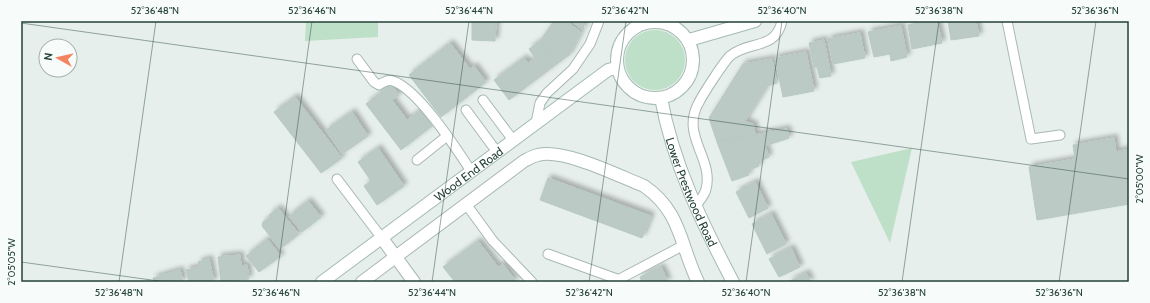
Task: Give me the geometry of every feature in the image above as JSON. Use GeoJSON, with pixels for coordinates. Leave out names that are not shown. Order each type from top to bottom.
{"type":"FeatureCollection","features":[{"type":"Feature","properties":{"kind":"street"},"geometry":{"type":"LineString","coordinates":[[689,40],[755,21]]}},
{"type":"Feature","properties":{"kind":"street"},"geometry":{"type":"LineString","coordinates":[[638,22],[663,22],[674,26],[689,40],[694,64],[691,75],[684,86],[676,93],[661,98],[644,97],[634,93],[621,79],[616,68],[618,50],[623,39],[638,22]]}},
{"type":"Feature","properties":{"kind":"street","name":"Wood End Road"},"geometry":{"type":"LineString","coordinates":[[322,282],[608,70],[616,68]]}},
{"type":"Feature","properties":{"kind":"street","name":"Lower Prestwood Road"},"geometry":{"type":"LineString","coordinates":[[661,98],[673,149],[695,207],[733,282]]}},
{"type":"Feature","properties":{"kind":"street"},"geometry":{"type":"LineString","coordinates":[[362,282],[524,161],[538,155],[554,154],[569,157],[644,186],[654,193],[665,204],[673,216],[698,282]]}},
{"type":"Feature","properties":{"kind":"street"},"geometry":{"type":"LineString","coordinates":[[381,237],[414,282]]}},
{"type":"Feature","properties":{"kind":"lane"},"geometry":{"type":"LineString","coordinates":[[536,123],[540,103],[547,93],[572,69],[590,44],[599,21]]}},
{"type":"Feature","properties":{"kind":"lane"},"geometry":{"type":"LineString","coordinates":[[695,207],[706,191],[708,181],[693,134],[692,119],[698,104],[729,57],[739,50],[763,44],[774,38],[780,30],[782,21]]}},
{"type":"Feature","properties":{"kind":"lane"},"geometry":{"type":"LineString","coordinates":[[1007,21],[1031,139],[1060,135]]}},
{"type":"Feature","properties":{"kind":"lane"},"geometry":{"type":"LineString","coordinates":[[357,59],[374,82],[379,85],[387,80],[393,80],[406,89],[423,105],[471,171]]}},
{"type":"Feature","properties":{"kind":"lane"},"geometry":{"type":"LineString","coordinates":[[483,100],[513,140]]}},
{"type":"Feature","properties":{"kind":"lane"},"geometry":{"type":"LineString","coordinates":[[466,110],[496,152]]}},
{"type":"Feature","properties":{"kind":"lane"},"geometry":{"type":"LineString","coordinates":[[417,160],[447,136]]}},
{"type":"Feature","properties":{"kind":"lane"},"geometry":{"type":"LineString","coordinates":[[337,179],[381,237]]}},
{"type":"Feature","properties":{"kind":"lane"},"geometry":{"type":"LineString","coordinates":[[466,204],[492,241],[532,282]]}},
{"type":"Feature","properties":{"kind":"lane"},"geometry":{"type":"LineString","coordinates":[[548,254],[616,281],[684,245]]}},
{"type":"Feature","properties":{"kind":"green space"},"geometry":{"type":"Polygon","coordinates":[[[306,21],[378,21],[378,37],[305,41],[306,21]]]}},
{"type":"Feature","properties":{"kind":"green space"},"geometry":{"type":"Polygon","coordinates":[[[655,30],[671,35],[676,39],[680,44],[685,60],[680,76],[676,81],[671,85],[655,90],[639,85],[634,81],[630,76],[625,60],[630,44],[634,39],[639,35],[655,30]]]}},
{"type":"Feature","properties":{"kind":"green space"},"geometry":{"type":"Polygon","coordinates":[[[912,148],[890,243],[851,162],[912,148]]]}},
{"type":"Feature","properties":{"kind":"building"},"geometry":{"type":"Polygon","coordinates":[[[472,21],[496,21],[495,41],[472,40],[472,21]]]}},
{"type":"Feature","properties":{"kind":"building"},"geometry":{"type":"Polygon","coordinates":[[[554,21],[566,21],[581,32],[569,55],[558,63],[540,41],[554,21]]]}},
{"type":"Feature","properties":{"kind":"building"},"geometry":{"type":"Polygon","coordinates":[[[571,21],[585,21],[583,30],[571,21]]]}},
{"type":"Feature","properties":{"kind":"building"},"geometry":{"type":"Polygon","coordinates":[[[937,21],[942,43],[912,49],[908,25],[937,21]]]}},
{"type":"Feature","properties":{"kind":"building"},"geometry":{"type":"Polygon","coordinates":[[[948,21],[976,21],[979,36],[951,40],[948,21]]]}},
{"type":"Feature","properties":{"kind":"building"},"geometry":{"type":"Polygon","coordinates":[[[901,26],[907,57],[891,61],[890,54],[874,57],[868,32],[901,26]]]}},
{"type":"Feature","properties":{"kind":"building"},"geometry":{"type":"Polygon","coordinates":[[[860,33],[865,58],[833,64],[828,39],[860,33]]]}},
{"type":"Feature","properties":{"kind":"building"},"geometry":{"type":"Polygon","coordinates":[[[824,40],[831,76],[820,78],[817,67],[814,67],[809,43],[824,40]]]}},
{"type":"Feature","properties":{"kind":"building"},"geometry":{"type":"Polygon","coordinates":[[[540,41],[558,63],[509,100],[494,80],[524,58],[528,63],[535,58],[529,49],[540,41]]]}},
{"type":"Feature","properties":{"kind":"building"},"geometry":{"type":"Polygon","coordinates":[[[450,43],[470,69],[474,66],[486,82],[441,117],[409,75],[450,43]]]}},
{"type":"Feature","properties":{"kind":"building"},"geometry":{"type":"Polygon","coordinates":[[[806,52],[814,91],[783,97],[775,58],[806,52]]]}},
{"type":"Feature","properties":{"kind":"building"},"geometry":{"type":"Polygon","coordinates":[[[772,59],[777,83],[767,86],[745,121],[754,125],[755,136],[717,142],[709,118],[743,64],[772,59]]]}},
{"type":"Feature","properties":{"kind":"building"},"geometry":{"type":"Polygon","coordinates":[[[391,84],[399,95],[392,100],[407,120],[420,110],[432,126],[401,150],[366,104],[391,84]]]}},
{"type":"Feature","properties":{"kind":"building"},"geometry":{"type":"Polygon","coordinates":[[[295,97],[342,158],[321,173],[274,112],[295,97]]]}},
{"type":"Feature","properties":{"kind":"building"},"geometry":{"type":"Polygon","coordinates":[[[352,112],[368,136],[342,154],[326,130],[352,112]]]}},
{"type":"Feature","properties":{"kind":"building"},"geometry":{"type":"Polygon","coordinates":[[[787,129],[789,138],[765,146],[769,157],[758,162],[759,166],[747,171],[749,175],[732,181],[717,142],[787,129]]]}},
{"type":"Feature","properties":{"kind":"building"},"geometry":{"type":"Polygon","coordinates":[[[1114,138],[1116,152],[1129,149],[1129,204],[1037,220],[1029,167],[1075,159],[1073,145],[1114,138]]]}},
{"type":"Feature","properties":{"kind":"building"},"geometry":{"type":"Polygon","coordinates":[[[378,148],[404,186],[377,205],[364,186],[371,181],[358,162],[378,148]]]}},
{"type":"Feature","properties":{"kind":"building"},"geometry":{"type":"Polygon","coordinates":[[[548,178],[651,216],[642,238],[540,200],[548,178]]]}},
{"type":"Feature","properties":{"kind":"building"},"geometry":{"type":"Polygon","coordinates":[[[755,182],[768,208],[749,218],[736,192],[755,182]]]}},
{"type":"Feature","properties":{"kind":"building"},"geometry":{"type":"Polygon","coordinates":[[[308,201],[321,217],[302,232],[289,216],[308,201]]]}},
{"type":"Feature","properties":{"kind":"building"},"geometry":{"type":"Polygon","coordinates":[[[278,208],[299,234],[280,249],[262,226],[263,222],[267,219],[273,220],[269,215],[278,208]]]}},
{"type":"Feature","properties":{"kind":"building"},"geometry":{"type":"Polygon","coordinates":[[[771,214],[786,244],[767,254],[752,224],[771,214]]]}},
{"type":"Feature","properties":{"kind":"building"},"geometry":{"type":"Polygon","coordinates":[[[267,239],[281,256],[259,272],[246,256],[267,239]]]}},
{"type":"Feature","properties":{"kind":"building"},"geometry":{"type":"Polygon","coordinates":[[[478,241],[498,267],[503,264],[516,282],[455,282],[443,267],[478,241]]]}},
{"type":"Feature","properties":{"kind":"building"},"geometry":{"type":"Polygon","coordinates":[[[791,248],[800,267],[779,277],[769,259],[791,248]]]}},
{"type":"Feature","properties":{"kind":"building"},"geometry":{"type":"Polygon","coordinates":[[[240,255],[241,266],[247,265],[249,279],[221,282],[218,257],[240,255]]]}},
{"type":"Feature","properties":{"kind":"building"},"geometry":{"type":"Polygon","coordinates":[[[209,259],[214,282],[189,282],[186,270],[199,267],[198,262],[209,259]]]}},
{"type":"Feature","properties":{"kind":"building"},"geometry":{"type":"Polygon","coordinates":[[[661,267],[668,282],[642,282],[640,277],[661,267]]]}},
{"type":"Feature","properties":{"kind":"building"},"geometry":{"type":"Polygon","coordinates":[[[180,270],[183,282],[155,282],[153,278],[180,270]]]}},
{"type":"Feature","properties":{"kind":"building"},"geometry":{"type":"Polygon","coordinates":[[[806,273],[811,282],[788,282],[806,273]]]}}]}
